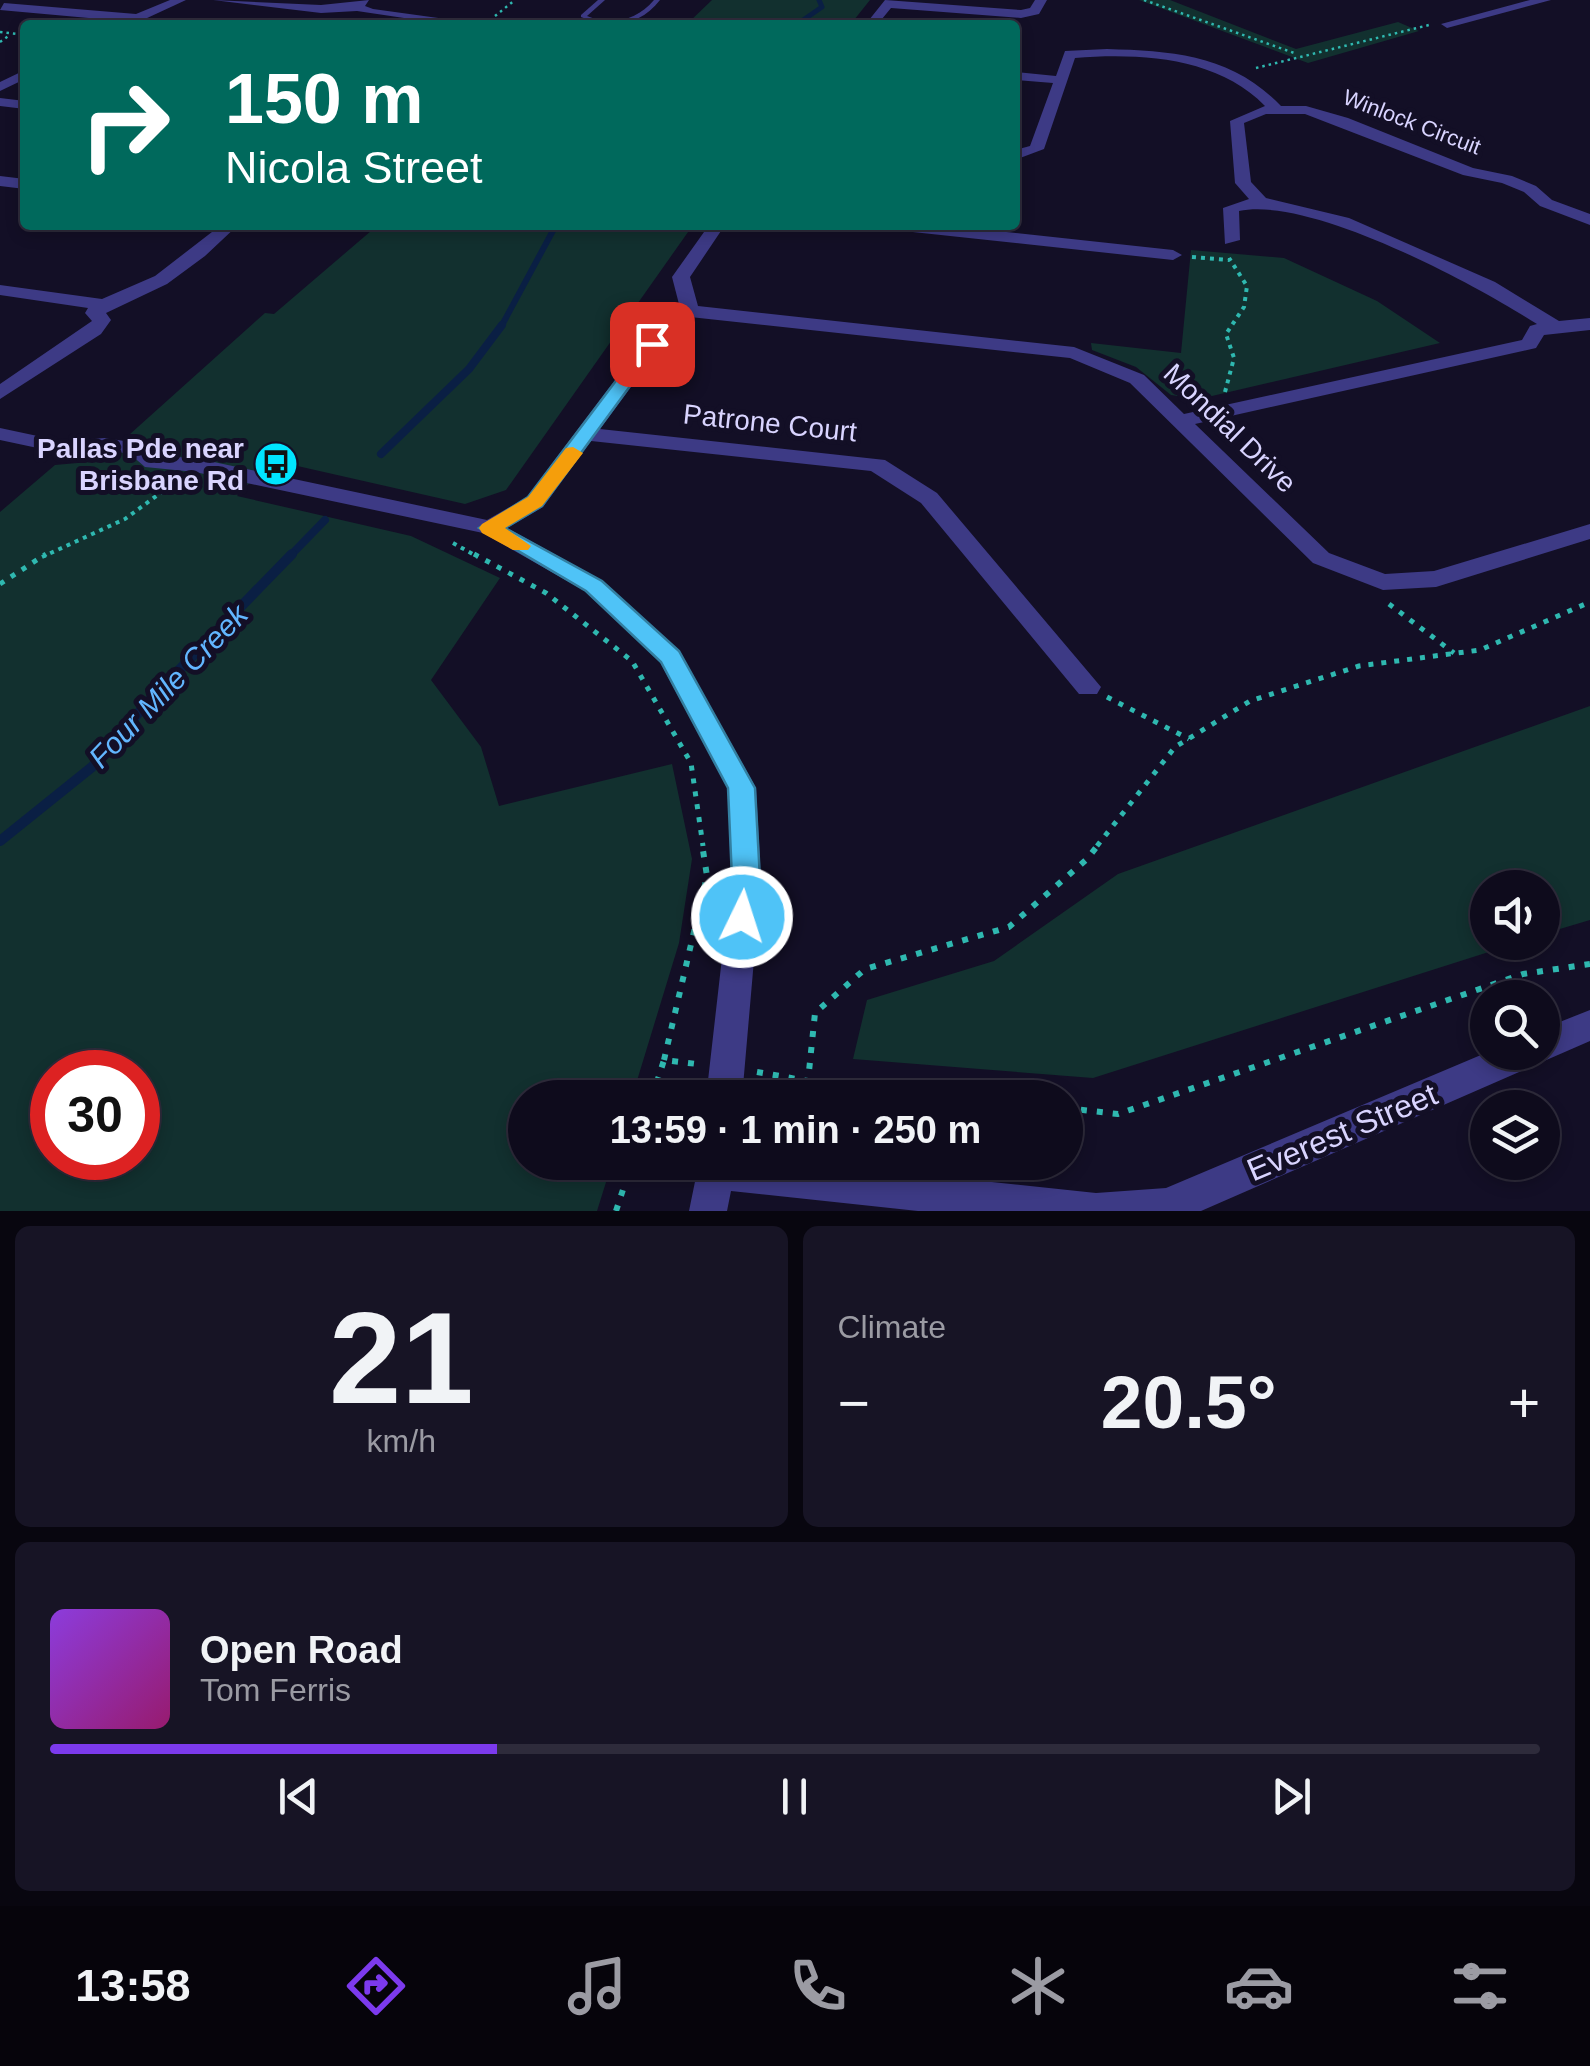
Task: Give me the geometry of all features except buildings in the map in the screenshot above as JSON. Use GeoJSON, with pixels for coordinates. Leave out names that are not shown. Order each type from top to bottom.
{"type":"FeatureCollection","features":[{"type":"Feature","properties":{"kind":"street"},"geometry":{"type":"LineString","coordinates":[[132,20],[180,0]]}},
{"type":"Feature","properties":{"kind":"street"},"geometry":{"type":"LineString","coordinates":[[219,0],[321,9],[361,3],[370,12],[474,20]]}},
{"type":"Feature","properties":{"kind":"street"},"geometry":{"type":"LineString","coordinates":[[890,2],[1021,14],[1035,11],[1040,0]]}},
{"type":"Feature","properties":{"kind":"street"},"geometry":{"type":"LineString","coordinates":[[1447,24],[1544,0]]}},
{"type":"Feature","properties":{"kind":"street"},"geometry":{"type":"LineString","coordinates":[[7,5],[136,18]]}},
{"type":"Feature","properties":{"kind":"street"},"geometry":{"type":"LineString","coordinates":[[1020,153],[1036,149],[1070,54],[1090,52],[1185,61],[1234,74],[1277,110]]}},
{"type":"Feature","properties":{"kind":"street"},"geometry":{"type":"LineString","coordinates":[[1020,76],[1060,80]]}},
{"type":"Feature","properties":{"kind":"street"},"geometry":{"type":"LineString","coordinates":[[1260,202],[1242,183],[1237,121],[1264,110],[1277,110]]}},
{"type":"Feature","properties":{"kind":"street","name":"Winlock Circuit"},"geometry":{"type":"LineString","coordinates":[[1277,110],[1306,110],[1343,121],[1470,172],[1506,179],[1530,189],[1546,202],[1590,220]]}},
{"type":"Feature","properties":{"kind":"street"},"geometry":{"type":"LineString","coordinates":[[1231,240],[1231,208],[1260,202],[1343,222],[1489,286],[1555,327]]}},
{"type":"Feature","properties":{"kind":"street"},"geometry":{"type":"LineString","coordinates":[[0,392],[94,330],[102,320],[94,313],[102,305],[157,281],[223,230]]}},
{"type":"Feature","properties":{"kind":"street"},"geometry":{"type":"LineString","coordinates":[[490,528],[535,502],[674,315],[690,310],[681,277],[714,230]]}},
{"type":"Feature","properties":{"kind":"street"},"geometry":{"type":"LineString","coordinates":[[941,230],[1174,255]]}},
{"type":"Feature","properties":{"kind":"street"},"geometry":{"type":"LineString","coordinates":[[0,290],[102,305]]}},
{"type":"Feature","properties":{"kind":"street","name":"Mondial Drive"},"geometry":{"type":"LineString","coordinates":[[690,310],[1074,353],[1136,379],[1322,558],[1383,582],[1436,579],[1590,532]]}},
{"type":"Feature","properties":{"kind":"street"},"geometry":{"type":"LineString","coordinates":[[1180,421],[1529,344],[1537,330],[1590,324]]}},
{"type":"Feature","properties":{"kind":"street"},"geometry":{"type":"LineString","coordinates":[[0,409],[7,418],[0,432],[61,447],[105,444],[137,449],[153,462],[185,474],[490,528],[594,586],[670,657],[742,788],[746,879],[726,1080]]}},
{"type":"Feature","properties":{"kind":"street","name":"Patrone Court"},"geometry":{"type":"LineString","coordinates":[[588,434],[877,465],[929,498],[1088,687]]}},
{"type":"Feature","properties":{"kind":"street"},"geometry":{"type":"LineString","coordinates":[[1560,1038],[1590,1025]]}},
{"type":"Feature","properties":{"kind":"street","name":"Everest Street"},"geometry":{"type":"LineString","coordinates":[[823,1180],[1097,1211],[1168,1207],[1484,1070]]}},
{"type":"Feature","properties":{"kind":"street"},"geometry":{"type":"LineString","coordinates":[[708,1211],[715,1180]]}},
{"type":"Feature","properties":{"kind":"lane"},"geometry":{"type":"LineString","coordinates":[[577,20],[602,0]]}},
{"type":"Feature","properties":{"kind":"lane"},"geometry":{"type":"LineString","coordinates":[[624,20],[641,16],[657,0]]}},
{"type":"Feature","properties":{"kind":"lane"},"geometry":{"type":"LineString","coordinates":[[583,16],[594,20]]}},
{"type":"Feature","properties":{"kind":"path"},"geometry":{"type":"LineString","coordinates":[[488,20],[515,0]]}},
{"type":"Feature","properties":{"kind":"path"},"geometry":{"type":"LineString","coordinates":[[1144,0],[1274,49],[1305,54]]}},
{"type":"Feature","properties":{"kind":"path"},"geometry":{"type":"LineString","coordinates":[[1234,74],[1418,25],[1447,24]]}},
{"type":"Feature","properties":{"kind":"path"},"geometry":{"type":"LineString","coordinates":[[0,32],[20,35]]}},
{"type":"Feature","properties":{"kind":"path"},"geometry":{"type":"LineString","coordinates":[[0,42],[12,34]]}},
{"type":"Feature","properties":{"kind":"path"},"geometry":{"type":"LineString","coordinates":[[1180,421],[1226,392],[1234,358],[1226,334],[1244,307],[1247,286],[1229,260],[1231,240]]}},
{"type":"Feature","properties":{"kind":"path"},"geometry":{"type":"LineString","coordinates":[[1174,255],[1229,260]]}},
{"type":"Feature","properties":{"kind":"path"},"geometry":{"type":"LineString","coordinates":[[161,480],[185,474]]}},
{"type":"Feature","properties":{"kind":"path"},"geometry":{"type":"LineString","coordinates":[[0,584],[52,550],[125,518],[185,474]]}},
{"type":"Feature","properties":{"kind":"path"},"geometry":{"type":"LineString","coordinates":[[444,538],[546,593],[632,661],[691,763],[707,876],[658,1080]]}},
{"type":"Feature","properties":{"kind":"path"},"geometry":{"type":"LineString","coordinates":[[1383,582],[1379,597],[1454,653]]}},
{"type":"Feature","properties":{"kind":"path"},"geometry":{"type":"LineString","coordinates":[[808,1080],[815,1013],[865,969],[1008,927],[1087,859],[1175,748],[1250,701],[1359,666],[1480,650],[1590,602]]}},
{"type":"Feature","properties":{"kind":"path"},"geometry":{"type":"LineString","coordinates":[[1088,687],[1188,739]]}},
{"type":"Feature","properties":{"kind":"path"},"geometry":{"type":"LineString","coordinates":[[1083,1110],[1118,1114],[1524,974],[1590,964]]}},
{"type":"Feature","properties":{"kind":"path"},"geometry":{"type":"LineString","coordinates":[[664,1060],[802,1080]]}},
{"type":"Feature","properties":{"kind":"path"},"geometry":{"type":"LineString","coordinates":[[616,1211],[626,1180]]}},
{"type":"Feature","properties":{"kind":"green space"},"geometry":{"type":"Polygon","coordinates":[[[712,0],[870,0],[854,20],[691,20],[712,0]]]}},
{"type":"Feature","properties":{"kind":"green space"},"geometry":{"type":"Polygon","coordinates":[[[1139,0],[1170,0],[1296,49],[1398,22],[1419,31],[1308,63],[1139,0]]]}},
{"type":"Feature","properties":{"kind":"green space"},"geometry":{"type":"Polygon","coordinates":[[[372,230],[689,230],[506,490],[465,504],[271,460],[237,496],[411,536],[500,578],[431,680],[481,747],[499,806],[672,764],[692,859],[679,943],[637,1080],[508,1080],[508,1180],[607,1180],[597,1211],[0,1211],[0,512],[55,465],[100,461],[265,313],[274,314],[372,230]]]}},
{"type":"Feature","properties":{"kind":"green space"},"geometry":{"type":"Polygon","coordinates":[[[1191,250],[1284,258],[1377,301],[1440,343],[1199,399],[1171,395],[1136,367],[1092,350],[1091,343],[1181,353],[1191,250]]]}},
{"type":"Feature","properties":{"kind":"green space"},"geometry":{"type":"Polygon","coordinates":[[[1590,706],[1590,920],[1560,929],[1560,870],[1470,870],[1470,958],[1093,1078],[853,1059],[867,1000],[994,961],[1118,874],[1590,706]]]}},
{"type":"Feature","properties":{"kind":"waterway","name":"Four Mile Creek"},"geometry":{"type":"LineString","coordinates":[[803,20],[822,7],[819,0]]}},
{"type":"Feature","properties":{"kind":"waterway","name":"Four Mile Creek"},"geometry":{"type":"LineString","coordinates":[[501,327],[553,230]]}},
{"type":"Feature","properties":{"kind":"waterway","name":"Four Mile Creek"},"geometry":{"type":"LineString","coordinates":[[381,454],[469,369],[502,325]]}},
{"type":"Feature","properties":{"kind":"waterway","name":"Four Mile Creek"},"geometry":{"type":"LineString","coordinates":[[289,557],[325,520]]}},
{"type":"Feature","properties":{"kind":"waterway","name":"Four Mile Creek"},"geometry":{"type":"LineString","coordinates":[[0,841],[92,767],[147,703],[292,554]]}},
{"type":"Feature","properties":{"kind":"slow traffic"},"geometry":{"type":"LineString","coordinates":[[520,546],[490,528],[535,502],[573,453]]}},
{"type":"Feature","properties":{"kind":"place","name":"Pallas Pde near Brisbane Rd"},"geometry":{"type":"Point","coordinates":[276,464]}},
{"type":"Feature","properties":{"kind":"route"},"geometry":{"type":"LineString","coordinates":[[652,344],[535,502],[490,528],[594,586],[670,657],[742,788],[746,879],[742,917]]}}]}
